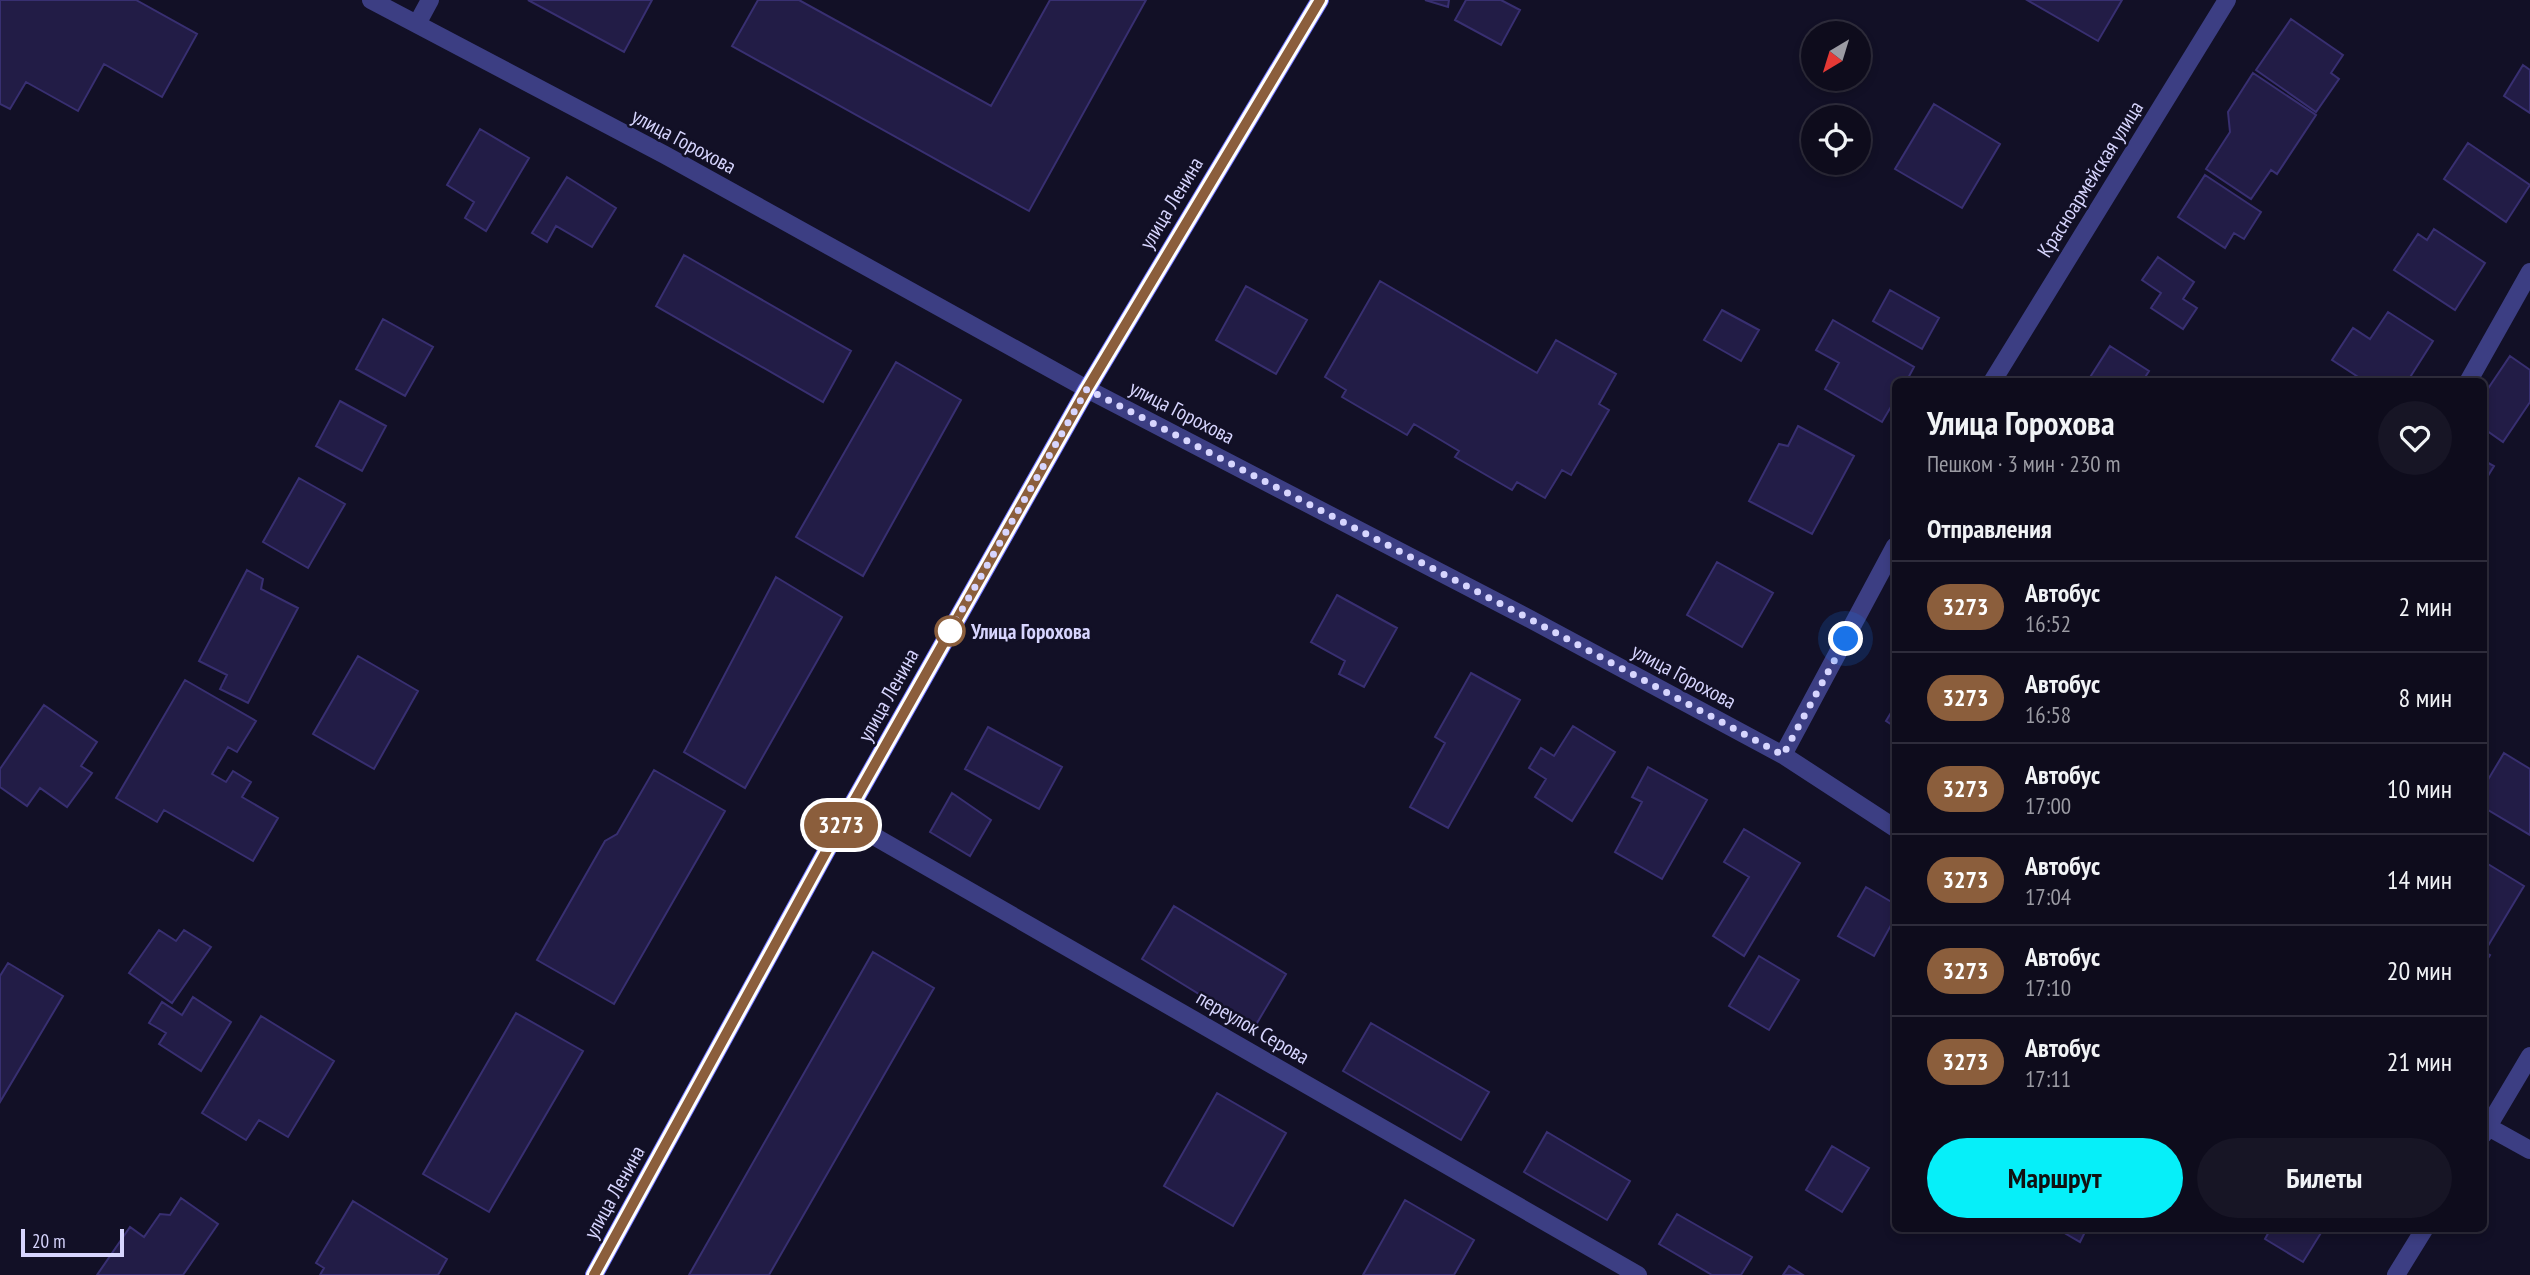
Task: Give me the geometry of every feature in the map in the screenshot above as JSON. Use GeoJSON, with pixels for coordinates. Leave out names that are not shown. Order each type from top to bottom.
{"type":"FeatureCollection","features":[{"type":"Feature","properties":{"kind":"street","name":"улица Горохова"},"geometry":{"type":"LineString","coordinates":[[371,0],[664,155],[1087,389],[1515,611],[1783,755],[1892,826]]}},
{"type":"Feature","properties":{"kind":"street"},"geometry":{"type":"LineString","coordinates":[[417,24],[430,0]]}},
{"type":"Feature","properties":{"kind":"street","name":"улица Ленина"},"geometry":{"type":"LineString","coordinates":[[594,1275],[844,819],[1087,389],[1320,0]]}},
{"type":"Feature","properties":{"kind":"street","name":"Красноармейская улица"},"geometry":{"type":"LineString","coordinates":[[1994,378],[2227,0]]}},
{"type":"Feature","properties":{"kind":"street"},"geometry":{"type":"LineString","coordinates":[[2470,378],[2530,272]]}},
{"type":"Feature","properties":{"kind":"street"},"geometry":{"type":"LineString","coordinates":[[1783,755],[1892,552]]}},
{"type":"Feature","properties":{"kind":"street","name":"переулок Серова"},"geometry":{"type":"LineString","coordinates":[[844,819],[1638,1275]]}},
{"type":"Feature","properties":{"kind":"street"},"geometry":{"type":"LineString","coordinates":[[2487,1125],[2530,1056]]}},
{"type":"Feature","properties":{"kind":"street"},"geometry":{"type":"LineString","coordinates":[[2487,1129],[2530,1150]]}},
{"type":"Feature","properties":{"kind":"street"},"geometry":{"type":"LineString","coordinates":[[2396,1275],[2423,1232]]}},
{"type":"Feature","properties":{"kind":"building"},"geometry":{"type":"Polygon","coordinates":[[[0,0],[136,0],[197,34],[162,97],[104,64],[78,111],[26,82],[10,109],[0,104],[0,0]]]}},
{"type":"Feature","properties":{"kind":"building"},"geometry":{"type":"Polygon","coordinates":[[[528,0],[652,0],[624,52],[528,0]]]}},
{"type":"Feature","properties":{"kind":"building"},"geometry":{"type":"Polygon","coordinates":[[[758,0],[799,0],[991,106],[1050,0],[1146,0],[1029,211],[732,46],[758,0]]]}},
{"type":"Feature","properties":{"kind":"building"},"geometry":{"type":"Polygon","coordinates":[[[1425,0],[1449,0],[1448,7],[1425,0]]]}},
{"type":"Feature","properties":{"kind":"building"},"geometry":{"type":"Polygon","coordinates":[[[1466,0],[1501,0],[1520,10],[1501,45],[1455,20],[1466,0]]]}},
{"type":"Feature","properties":{"kind":"building"},"geometry":{"type":"Polygon","coordinates":[[[2027,0],[2122,0],[2098,41],[2027,0]]]}},
{"type":"Feature","properties":{"kind":"building"},"geometry":{"type":"Polygon","coordinates":[[[2291,19],[2343,55],[2331,73],[2339,79],[2316,112],[2256,70],[2291,19]]]}},
{"type":"Feature","properties":{"kind":"building"},"geometry":{"type":"Polygon","coordinates":[[[2523,65],[2530,70],[2530,113],[2504,96],[2523,65]]]}},
{"type":"Feature","properties":{"kind":"building"},"geometry":{"type":"Polygon","coordinates":[[[2253,73],[2316,115],[2277,174],[2271,170],[2251,199],[2206,169],[2230,132],[2228,112],[2253,73]]]}},
{"type":"Feature","properties":{"kind":"building"},"geometry":{"type":"Polygon","coordinates":[[[1934,104],[2000,144],[1962,208],[1895,169],[1934,104]]]}},
{"type":"Feature","properties":{"kind":"building"},"geometry":{"type":"Polygon","coordinates":[[[480,129],[529,158],[486,231],[465,218],[474,202],[447,185],[480,129]]]}},
{"type":"Feature","properties":{"kind":"building"},"geometry":{"type":"Polygon","coordinates":[[[2468,143],[2530,185],[2506,222],[2444,179],[2468,143]]]}},
{"type":"Feature","properties":{"kind":"building"},"geometry":{"type":"Polygon","coordinates":[[[2205,175],[2261,212],[2244,239],[2234,233],[2225,248],[2178,217],[2205,175]]]}},
{"type":"Feature","properties":{"kind":"building"},"geometry":{"type":"Polygon","coordinates":[[[567,177],[616,208],[592,247],[556,226],[547,242],[532,233],[567,177]]]}},
{"type":"Feature","properties":{"kind":"building"},"geometry":{"type":"Polygon","coordinates":[[[2434,229],[2485,263],[2455,310],[2394,270],[2418,234],[2427,240],[2434,229]]]}},
{"type":"Feature","properties":{"kind":"building"},"geometry":{"type":"Polygon","coordinates":[[[684,255],[851,351],[823,402],[656,306],[684,255]]]}},
{"type":"Feature","properties":{"kind":"building"},"geometry":{"type":"Polygon","coordinates":[[[2158,257],[2194,282],[2183,299],[2197,308],[2183,329],[2151,308],[2161,293],[2142,280],[2158,257]]]}},
{"type":"Feature","properties":{"kind":"building"},"geometry":{"type":"Polygon","coordinates":[[[1380,281],[1537,373],[1556,340],[1616,374],[1599,404],[1609,410],[1571,475],[1562,470],[1545,498],[1517,482],[1512,490],[1455,457],[1459,451],[1414,424],[1407,435],[1342,397],[1346,390],[1325,377],[1380,281]]]}},
{"type":"Feature","properties":{"kind":"building"},"geometry":{"type":"Polygon","coordinates":[[[1246,286],[1307,320],[1276,374],[1216,340],[1246,286]]]}},
{"type":"Feature","properties":{"kind":"building"},"geometry":{"type":"Polygon","coordinates":[[[1890,290],[1939,318],[1922,349],[1873,321],[1890,290]]]}},
{"type":"Feature","properties":{"kind":"building"},"geometry":{"type":"Polygon","coordinates":[[[1722,310],[1759,330],[1741,361],[1704,340],[1722,310]]]}},
{"type":"Feature","properties":{"kind":"building"},"geometry":{"type":"Polygon","coordinates":[[[2388,312],[2433,341],[2410,378],[2360,378],[2332,360],[2353,328],[2370,339],[2388,312]]]}},
{"type":"Feature","properties":{"kind":"building"},"geometry":{"type":"Polygon","coordinates":[[[383,319],[433,347],[405,396],[356,369],[383,319]]]}},
{"type":"Feature","properties":{"kind":"building"},"geometry":{"type":"Polygon","coordinates":[[[1833,320],[1914,367],[1908,378],[1892,378],[1892,405],[1882,422],[1825,389],[1839,363],[1816,350],[1833,320]]]}},
{"type":"Feature","properties":{"kind":"building"},"geometry":{"type":"Polygon","coordinates":[[[2110,346],[2149,371],[2145,378],[2090,378],[2110,346]]]}},
{"type":"Feature","properties":{"kind":"building"},"geometry":{"type":"Polygon","coordinates":[[[2510,356],[2530,370],[2530,402],[2503,442],[2487,431],[2487,390],[2510,356]]]}},
{"type":"Feature","properties":{"kind":"building"},"geometry":{"type":"Polygon","coordinates":[[[896,362],[961,400],[863,576],[796,537],[896,362]]]}},
{"type":"Feature","properties":{"kind":"building"},"geometry":{"type":"Polygon","coordinates":[[[340,401],[386,426],[362,471],[316,446],[340,401]]]}},
{"type":"Feature","properties":{"kind":"building"},"geometry":{"type":"Polygon","coordinates":[[[1798,426],[1854,456],[1812,534],[1749,501],[1779,444],[1788,446],[1798,426]]]}},
{"type":"Feature","properties":{"kind":"building"},"geometry":{"type":"Polygon","coordinates":[[[2487,462],[2494,466],[2487,477],[2487,462]]]}},
{"type":"Feature","properties":{"kind":"building"},"geometry":{"type":"Polygon","coordinates":[[[299,478],[345,504],[308,568],[263,542],[299,478]]]}},
{"type":"Feature","properties":{"kind":"building"},"geometry":{"type":"Polygon","coordinates":[[[1717,562],[1773,593],[1742,647],[1687,615],[1717,562]]]}},
{"type":"Feature","properties":{"kind":"building"},"geometry":{"type":"Polygon","coordinates":[[[247,570],[263,579],[261,589],[298,608],[248,703],[220,689],[227,675],[199,661],[247,570]]]}},
{"type":"Feature","properties":{"kind":"building"},"geometry":{"type":"Polygon","coordinates":[[[776,577],[842,617],[745,788],[684,752],[776,577]]]}},
{"type":"Feature","properties":{"kind":"building"},"geometry":{"type":"Polygon","coordinates":[[[1337,595],[1397,628],[1364,687],[1339,674],[1345,661],[1311,642],[1337,595]]]}},
{"type":"Feature","properties":{"kind":"building"},"geometry":{"type":"Polygon","coordinates":[[[358,656],[418,691],[374,769],[313,734],[358,656]]]}},
{"type":"Feature","properties":{"kind":"building"},"geometry":{"type":"Polygon","coordinates":[[[1471,673],[1520,700],[1448,828],[1410,807],[1445,743],[1435,737],[1471,673]]]}},
{"type":"Feature","properties":{"kind":"building"},"geometry":{"type":"Polygon","coordinates":[[[185,680],[256,721],[237,752],[228,747],[212,774],[226,782],[233,771],[251,782],[242,797],[278,818],[253,861],[164,810],[157,822],[116,798],[185,680]]]}},
{"type":"Feature","properties":{"kind":"building"},"geometry":{"type":"Polygon","coordinates":[[[44,705],[97,742],[81,766],[92,773],[67,807],[40,788],[27,806],[0,787],[0,769],[44,705]]]}},
{"type":"Feature","properties":{"kind":"building"},"geometry":{"type":"Polygon","coordinates":[[[1892,711],[1892,725],[1886,721],[1892,711]]]}},
{"type":"Feature","properties":{"kind":"building"},"geometry":{"type":"Polygon","coordinates":[[[1573,726],[1615,752],[1572,821],[1535,797],[1546,779],[1529,768],[1541,748],[1554,756],[1573,726]]]}},
{"type":"Feature","properties":{"kind":"building"},"geometry":{"type":"Polygon","coordinates":[[[988,727],[1062,767],[1039,809],[965,769],[988,727]]]}},
{"type":"Feature","properties":{"kind":"building"},"geometry":{"type":"Polygon","coordinates":[[[2504,753],[2530,769],[2530,835],[2487,809],[2487,781],[2504,753]]]}},
{"type":"Feature","properties":{"kind":"building"},"geometry":{"type":"Polygon","coordinates":[[[1648,767],[1707,800],[1662,879],[1615,852],[1642,802],[1632,797],[1648,767]]]}},
{"type":"Feature","properties":{"kind":"building"},"geometry":{"type":"Polygon","coordinates":[[[654,770],[725,811],[614,1004],[537,960],[605,841],[617,834],[654,770]]]}},
{"type":"Feature","properties":{"kind":"building"},"geometry":{"type":"Polygon","coordinates":[[[952,793],[991,820],[970,856],[930,832],[952,793]]]}},
{"type":"Feature","properties":{"kind":"building"},"geometry":{"type":"Polygon","coordinates":[[[1744,829],[1800,863],[1744,956],[1713,936],[1749,877],[1724,862],[1744,829]]]}},
{"type":"Feature","properties":{"kind":"building"},"geometry":{"type":"Polygon","coordinates":[[[2487,863],[2524,886],[2487,945],[2487,863]]]}},
{"type":"Feature","properties":{"kind":"building"},"geometry":{"type":"Polygon","coordinates":[[[1866,887],[1892,902],[1892,923],[1874,956],[1838,936],[1866,887]]]}},
{"type":"Feature","properties":{"kind":"building"},"geometry":{"type":"Polygon","coordinates":[[[1174,906],[1286,974],[1254,1028],[1142,959],[1174,906]]]}},
{"type":"Feature","properties":{"kind":"building"},"geometry":{"type":"Polygon","coordinates":[[[159,930],[176,941],[184,930],[211,947],[172,1003],[129,973],[159,930]]]}},
{"type":"Feature","properties":{"kind":"building"},"geometry":{"type":"Polygon","coordinates":[[[873,952],[934,988],[769,1275],[689,1275],[873,952]]]}},
{"type":"Feature","properties":{"kind":"building"},"geometry":{"type":"Polygon","coordinates":[[[1759,956],[1799,980],[1769,1030],[1729,1006],[1759,956]]]}},
{"type":"Feature","properties":{"kind":"building"},"geometry":{"type":"Polygon","coordinates":[[[8,963],[63,996],[0,1102],[0,976],[8,963]]]}},
{"type":"Feature","properties":{"kind":"building"},"geometry":{"type":"Polygon","coordinates":[[[193,997],[231,1022],[201,1071],[159,1044],[166,1033],[149,1023],[162,1002],[182,1015],[193,997]]]}},
{"type":"Feature","properties":{"kind":"building"},"geometry":{"type":"Polygon","coordinates":[[[516,1013],[583,1051],[489,1212],[423,1174],[516,1013]]]}},
{"type":"Feature","properties":{"kind":"building"},"geometry":{"type":"Polygon","coordinates":[[[261,1016],[334,1061],[288,1137],[259,1120],[246,1140],[202,1113],[261,1016]]]}},
{"type":"Feature","properties":{"kind":"building"},"geometry":{"type":"Polygon","coordinates":[[[1371,1023],[1489,1092],[1461,1140],[1343,1071],[1371,1023]]]}},
{"type":"Feature","properties":{"kind":"building"},"geometry":{"type":"Polygon","coordinates":[[[1217,1093],[1286,1133],[1233,1226],[1164,1186],[1217,1093]]]}},
{"type":"Feature","properties":{"kind":"building"},"geometry":{"type":"Polygon","coordinates":[[[1547,1132],[1630,1181],[1607,1220],[1524,1172],[1547,1132]]]}},
{"type":"Feature","properties":{"kind":"building"},"geometry":{"type":"Polygon","coordinates":[[[1832,1146],[1869,1168],[1842,1212],[1806,1190],[1832,1146]]]}},
{"type":"Feature","properties":{"kind":"building"},"geometry":{"type":"Polygon","coordinates":[[[181,1198],[218,1224],[183,1275],[97,1275],[130,1227],[144,1237],[160,1214],[170,1215],[181,1198]]]}},
{"type":"Feature","properties":{"kind":"building"},"geometry":{"type":"Polygon","coordinates":[[[1405,1200],[1474,1240],[1454,1275],[1363,1275],[1405,1200]]]}},
{"type":"Feature","properties":{"kind":"building"},"geometry":{"type":"Polygon","coordinates":[[[353,1201],[447,1259],[438,1275],[320,1275],[324,1268],[316,1263],[353,1201]]]}},
{"type":"Feature","properties":{"kind":"building"},"geometry":{"type":"Polygon","coordinates":[[[1677,1214],[1752,1257],[1741,1275],[1712,1275],[1659,1244],[1677,1214]]]}},
{"type":"Feature","properties":{"kind":"building"},"geometry":{"type":"Polygon","coordinates":[[[2063,1232],[2085,1232],[2080,1242],[2063,1232]]]}},
{"type":"Feature","properties":{"kind":"building"},"geometry":{"type":"Polygon","coordinates":[[[2269,1232],[2322,1232],[2303,1262],[2265,1239],[2269,1232]]]}},
{"type":"Feature","properties":{"kind":"building"},"geometry":{"type":"Polygon","coordinates":[[[1789,1266],[1803,1275],[1783,1275],[1789,1266]]]}},
{"type":"Feature","properties":{"kind":"bus line","name":"3273"},"geometry":{"type":"LineString","coordinates":[[594,1275],[844,819],[1087,389],[1320,0]]}},
{"type":"Feature","properties":{"kind":"place","name":"Улица Горохова"},"geometry":{"type":"Point","coordinates":[950,631]}},
{"type":"Feature","properties":{"kind":"route"},"geometry":{"type":"LineString","coordinates":[[950,631],[1087,389],[1528,618],[1783,755],[1846,639]]}}]}
